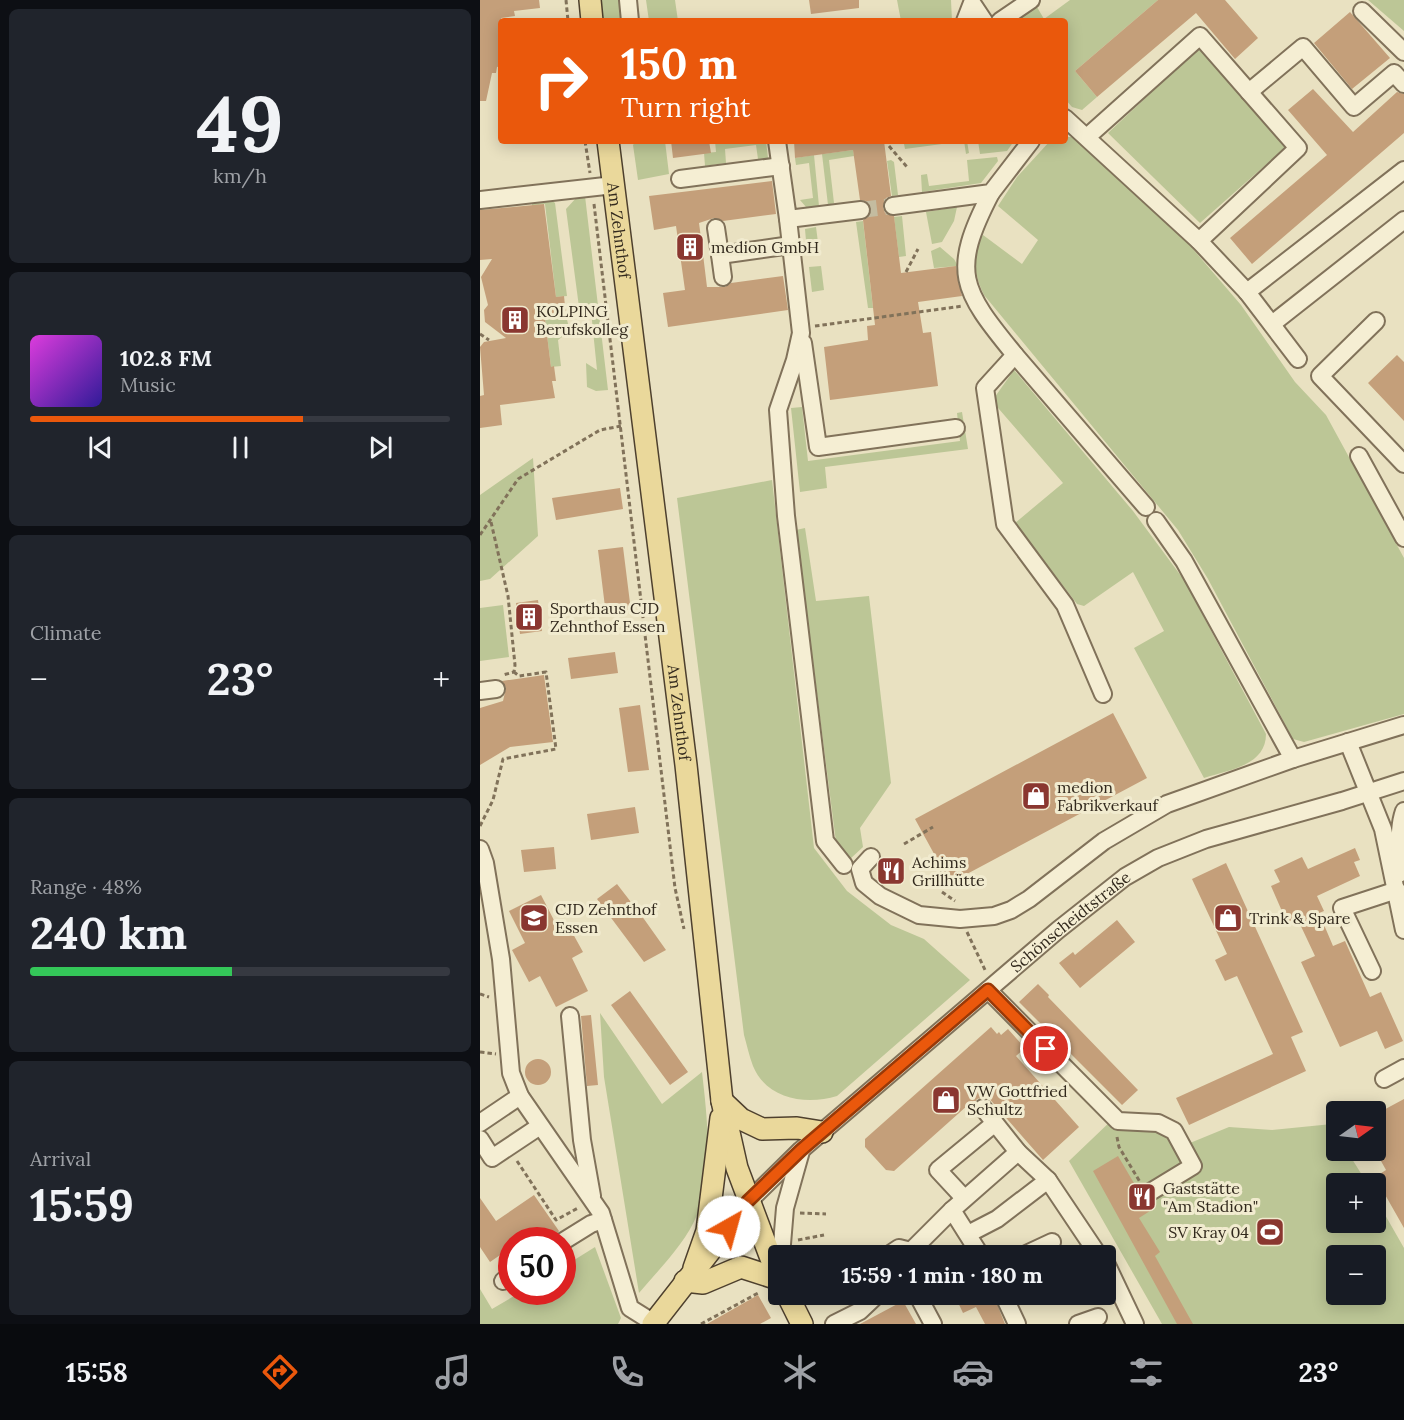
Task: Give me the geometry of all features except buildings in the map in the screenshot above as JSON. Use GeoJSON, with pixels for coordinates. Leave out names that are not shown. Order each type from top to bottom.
{"type":"FeatureCollection","features":[{"type":"Feature","properties":{"kind":"main road"},"geometry":{"type":"LineString","coordinates":[[590,0],[592,18]]}},
{"type":"Feature","properties":{"kind":"main road","name":"Am Zehnthof"},"geometry":{"type":"LineString","coordinates":[[608,144],[685,754],[722,1105],[748,1201],[768,1252]]}},
{"type":"Feature","properties":{"kind":"main road"},"geometry":{"type":"LineString","coordinates":[[768,1275],[741,1267],[704,1283],[689,1274],[707,1231],[722,1105],[741,1119],[762,1129],[797,1128],[822,1132]]}},
{"type":"Feature","properties":{"kind":"main road","name":"Schönscheidtstraße"},"geometry":{"type":"LineString","coordinates":[[653,1324],[689,1274],[748,1201]]}},
{"type":"Feature","properties":{"kind":"main road"},"geometry":{"type":"LineString","coordinates":[[792,1305],[802,1324]]}},
{"type":"Feature","properties":{"kind":"street"},"geometry":{"type":"LineString","coordinates":[[628,0],[630,18]]}},
{"type":"Feature","properties":{"kind":"street"},"geometry":{"type":"LineString","coordinates":[[1004,18],[1031,0]]}},
{"type":"Feature","properties":{"kind":"street"},"geometry":{"type":"LineString","coordinates":[[966,18],[971,2]]}},
{"type":"Feature","properties":{"kind":"street"},"geometry":{"type":"LineString","coordinates":[[971,2],[982,18]]}},
{"type":"Feature","properties":{"kind":"street"},"geometry":{"type":"LineString","coordinates":[[1362,11],[1404,52]]}},
{"type":"Feature","properties":{"kind":"street"},"geometry":{"type":"LineString","coordinates":[[1087,137],[1200,36],[1298,148],[1199,241]]}},
{"type":"Feature","properties":{"kind":"street"},"geometry":{"type":"LineString","coordinates":[[1249,92],[1303,47],[1354,107],[1394,73],[1404,84]]}},
{"type":"Feature","properties":{"kind":"street"},"geometry":{"type":"LineString","coordinates":[[1068,121],[1199,241],[1247,292],[1298,359]]}},
{"type":"Feature","properties":{"kind":"street"},"geometry":{"type":"LineString","coordinates":[[777,144],[818,447],[956,428]]}},
{"type":"Feature","properties":{"kind":"street"},"geometry":{"type":"LineString","coordinates":[[1029,144],[991,192],[967,246],[967,273],[975,304],[1015,355],[1146,507]]}},
{"type":"Feature","properties":{"kind":"street"},"geometry":{"type":"LineString","coordinates":[[680,179],[781,166]]}},
{"type":"Feature","properties":{"kind":"street"},"geometry":{"type":"LineString","coordinates":[[1247,292],[1404,170]]}},
{"type":"Feature","properties":{"kind":"street"},"geometry":{"type":"LineString","coordinates":[[480,200],[614,185]]}},
{"type":"Feature","properties":{"kind":"street"},"geometry":{"type":"LineString","coordinates":[[893,206],[991,192]]}},
{"type":"Feature","properties":{"kind":"street"},"geometry":{"type":"LineString","coordinates":[[788,219],[861,210]]}},
{"type":"Feature","properties":{"kind":"street"},"geometry":{"type":"LineString","coordinates":[[1272,324],[1404,220]]}},
{"type":"Feature","properties":{"kind":"street"},"geometry":{"type":"LineString","coordinates":[[716,228],[723,277]]}},
{"type":"Feature","properties":{"kind":"street"},"geometry":{"type":"LineString","coordinates":[[720,255],[791,245]]}},
{"type":"Feature","properties":{"kind":"street"},"geometry":{"type":"LineString","coordinates":[[1376,321],[1320,376],[1404,464]]}},
{"type":"Feature","properties":{"kind":"street"},"geometry":{"type":"LineString","coordinates":[[801,327],[795,360],[778,411],[786,516],[825,841],[844,865]]}},
{"type":"Feature","properties":{"kind":"street"},"geometry":{"type":"LineString","coordinates":[[1015,355],[985,388],[1005,524],[1065,605],[1103,694]]}},
{"type":"Feature","properties":{"kind":"street"},"geometry":{"type":"LineString","coordinates":[[1359,456],[1404,538]]}},
{"type":"Feature","properties":{"kind":"street"},"geometry":{"type":"LineString","coordinates":[[1156,521],[1184,561],[1293,759]]}},
{"type":"Feature","properties":{"kind":"street"},"geometry":{"type":"LineString","coordinates":[[871,857],[860,869],[860,876],[880,896],[919,915],[960,919],[994,916],[1011,910],[1104,841],[1167,804],[1293,759],[1404,725]]}},
{"type":"Feature","properties":{"kind":"street"},"geometry":{"type":"LineString","coordinates":[[1348,742],[1383,829],[1404,930]]}},
{"type":"Feature","properties":{"kind":"street","name":"Schönscheidtstraße"},"geometry":{"type":"LineString","coordinates":[[748,1201],[801,1150],[1090,903],[1125,877],[1158,858],[1221,834],[1404,781]]}},
{"type":"Feature","properties":{"kind":"street"},"geometry":{"type":"LineString","coordinates":[[1397,890],[1401,853],[1399,830],[1404,811]]}},
{"type":"Feature","properties":{"kind":"street"},"geometry":{"type":"LineString","coordinates":[[480,849],[485,862],[501,959],[511,1073],[520,1096],[592,1200],[603,1220],[630,1308],[653,1324]]}},
{"type":"Feature","properties":{"kind":"street"},"geometry":{"type":"LineString","coordinates":[[1372,971],[1342,908],[1397,890]]}},
{"type":"Feature","properties":{"kind":"street"},"geometry":{"type":"LineString","coordinates":[[991,988],[1118,1121],[1158,1124],[1174,1131],[1193,1166],[1147,1194]]}},
{"type":"Feature","properties":{"kind":"street"},"geometry":{"type":"LineString","coordinates":[[570,1016],[582,1140],[592,1200]]}},
{"type":"Feature","properties":{"kind":"street"},"geometry":{"type":"LineString","coordinates":[[1384,1079],[1404,1068]]}},
{"type":"Feature","properties":{"kind":"street"},"geometry":{"type":"LineString","coordinates":[[480,1123],[520,1096]]}},
{"type":"Feature","properties":{"kind":"street"},"geometry":{"type":"LineString","coordinates":[[983,1108],[1018,1152],[1048,1180],[1092,1245]]}},
{"type":"Feature","properties":{"kind":"street"},"geometry":{"type":"LineString","coordinates":[[974,1245],[968,1234],[958,1204],[938,1170],[994,1123]]}},
{"type":"Feature","properties":{"kind":"street"},"geometry":{"type":"LineString","coordinates":[[480,1139],[492,1158],[540,1126]]}},
{"type":"Feature","properties":{"kind":"street"},"geometry":{"type":"LineString","coordinates":[[782,1245],[785,1208],[801,1150]]}},
{"type":"Feature","properties":{"kind":"street"},"geometry":{"type":"LineString","coordinates":[[920,1245],[958,1204],[1018,1152]]}},
{"type":"Feature","properties":{"kind":"street"},"geometry":{"type":"LineString","coordinates":[[968,1234],[997,1219],[1048,1180]]}},
{"type":"Feature","properties":{"kind":"street"},"geometry":{"type":"LineString","coordinates":[[576,1234],[603,1220]]}},
{"type":"Feature","properties":{"kind":"street"},"geometry":{"type":"LineString","coordinates":[[1046,1245],[1052,1242]]}},
{"type":"Feature","properties":{"kind":"street"},"geometry":{"type":"LineString","coordinates":[[1116,1284],[1135,1324]]}},
{"type":"Feature","properties":{"kind":"street"},"geometry":{"type":"LineString","coordinates":[[834,1324],[860,1311],[866,1305]]}},
{"type":"Feature","properties":{"kind":"street"},"geometry":{"type":"LineString","coordinates":[[923,1305],[933,1324]]}},
{"type":"Feature","properties":{"kind":"street"},"geometry":{"type":"LineString","coordinates":[[1008,1305],[1017,1324]]}},
{"type":"Feature","properties":{"kind":"street"},"geometry":{"type":"LineString","coordinates":[[1078,1324],[1098,1317]]}},
{"type":"Feature","properties":{"kind":"path"},"geometry":{"type":"LineString","coordinates":[[566,0],[568,18]]}},
{"type":"Feature","properties":{"kind":"path"},"geometry":{"type":"LineString","coordinates":[[585,144],[675,888],[685,938]]}},
{"type":"Feature","properties":{"kind":"path"},"geometry":{"type":"LineString","coordinates":[[889,146],[907,167]]}},
{"type":"Feature","properties":{"kind":"path"},"geometry":{"type":"LineString","coordinates":[[906,272],[918,249]]}},
{"type":"Feature","properties":{"kind":"path"},"geometry":{"type":"LineString","coordinates":[[801,327],[975,304]]}},
{"type":"Feature","properties":{"kind":"path"},"geometry":{"type":"LineString","coordinates":[[480,334],[489,340]]}},
{"type":"Feature","properties":{"kind":"path"},"geometry":{"type":"LineString","coordinates":[[480,535],[518,479],[600,430],[621,426]]}},
{"type":"Feature","properties":{"kind":"path"},"geometry":{"type":"LineString","coordinates":[[480,826],[493,800],[504,759],[556,749],[546,672],[519,676],[514,672],[508,596],[490,521]]}},
{"type":"Feature","properties":{"kind":"path"},"geometry":{"type":"LineString","coordinates":[[488,690],[499,678],[514,672]]}},
{"type":"Feature","properties":{"kind":"path"},"geometry":{"type":"LineString","coordinates":[[904,844],[933,828]]}},
{"type":"Feature","properties":{"kind":"path"},"geometry":{"type":"LineString","coordinates":[[932,879],[953,865]]}},
{"type":"Feature","properties":{"kind":"path"},"geometry":{"type":"LineString","coordinates":[[960,919],[991,988]]}},
{"type":"Feature","properties":{"kind":"path"},"geometry":{"type":"LineString","coordinates":[[1115,1133],[1119,1147],[1147,1194]]}},
{"type":"Feature","properties":{"kind":"path"},"geometry":{"type":"LineString","coordinates":[[508,1147],[556,1220],[592,1200]]}},
{"type":"Feature","properties":{"kind":"path"},"geometry":{"type":"LineString","coordinates":[[800,1213],[825,1215]]}},
{"type":"Feature","properties":{"kind":"path"},"geometry":{"type":"LineString","coordinates":[[800,1239],[824,1235]]}},
{"type":"Feature","properties":{"kind":"path"},"geometry":{"type":"LineString","coordinates":[[701,1324],[759,1292]]}},
{"type":"Feature","properties":{"kind":"green space"},"geometry":{"type":"Polygon","coordinates":[[[594,0],[625,0],[627,18],[596,18],[594,0]]]}},
{"type":"Feature","properties":{"kind":"green space"},"geometry":{"type":"Polygon","coordinates":[[[646,0],[675,0],[678,18],[649,18],[646,0]]]}},
{"type":"Feature","properties":{"kind":"green space"},"geometry":{"type":"Polygon","coordinates":[[[897,0],[951,0],[952,18],[900,18],[897,0]]]}},
{"type":"Feature","properties":{"kind":"green space"},"geometry":{"type":"Polygon","coordinates":[[[1070,0],[1158,0],[1075,71],[1097,97],[1082,110],[1072,107],[1068,102],[1068,18],[1045,18],[1070,0]]]}},
{"type":"Feature","properties":{"kind":"green space"},"geometry":{"type":"Polygon","coordinates":[[[1368,0],[1404,0],[1404,31],[1368,0]]]}},
{"type":"Feature","properties":{"kind":"green space"},"geometry":{"type":"Polygon","coordinates":[[[1037,7],[1043,18],[1020,18],[1037,7]]]}},
{"type":"Feature","properties":{"kind":"green space"},"geometry":{"type":"Polygon","coordinates":[[[1200,47],[1287,146],[1200,223],[1108,133],[1200,47]]]}},
{"type":"Feature","properties":{"kind":"green space"},"geometry":{"type":"Polygon","coordinates":[[[1068,137],[1073,137],[1186,241],[1241,305],[1295,382],[1326,415],[1404,558],[1404,714],[1304,742],[1293,739],[1208,579],[1178,530],[984,295],[975,265],[979,242],[983,235],[1022,264],[1038,240],[998,206],[1017,177],[1047,144],[1068,144],[1068,137]]]}},
{"type":"Feature","properties":{"kind":"green space"},"geometry":{"type":"Polygon","coordinates":[[[665,144],[669,174],[638,180],[633,145],[665,144]]]}},
{"type":"Feature","properties":{"kind":"green space"},"geometry":{"type":"Polygon","coordinates":[[[715,144],[766,144],[768,158],[758,159],[756,145],[725,149],[726,163],[705,166],[704,153],[716,152],[715,144]]]}},
{"type":"Feature","properties":{"kind":"green space"},"geometry":{"type":"Polygon","coordinates":[[[904,144],[942,144],[905,149],[904,144]]]}},
{"type":"Feature","properties":{"kind":"green space"},"geometry":{"type":"Polygon","coordinates":[[[964,144],[968,144],[969,153],[966,154],[964,144]]]}},
{"type":"Feature","properties":{"kind":"green space"},"geometry":{"type":"Polygon","coordinates":[[[978,144],[1012,144],[1007,151],[980,154],[978,144]]]}},
{"type":"Feature","properties":{"kind":"green space"},"geometry":{"type":"Polygon","coordinates":[[[853,150],[854,156],[829,160],[834,203],[828,205],[822,154],[853,150]]]}},
{"type":"Feature","properties":{"kind":"green space"},"geometry":{"type":"Polygon","coordinates":[[[814,155],[819,206],[806,207],[800,200],[813,198],[809,163],[796,165],[795,158],[814,155]]]}},
{"type":"Feature","properties":{"kind":"green space"},"geometry":{"type":"Polygon","coordinates":[[[997,157],[998,161],[981,183],[922,192],[921,175],[927,174],[929,186],[969,181],[967,160],[997,157]]]}},
{"type":"Feature","properties":{"kind":"green space"},"geometry":{"type":"Polygon","coordinates":[[[887,161],[894,162],[898,195],[892,196],[887,161]]]}},
{"type":"Feature","properties":{"kind":"green space"},"geometry":{"type":"Polygon","coordinates":[[[585,196],[608,390],[596,391],[587,387],[586,363],[597,370],[591,311],[579,307],[566,209],[577,197],[585,196]]]}},
{"type":"Feature","properties":{"kind":"green space"},"geometry":{"type":"Polygon","coordinates":[[[550,199],[555,203],[567,296],[556,297],[545,204],[532,206],[532,202],[550,199]]]}},
{"type":"Feature","properties":{"kind":"green space"},"geometry":{"type":"Polygon","coordinates":[[[957,207],[954,221],[942,242],[932,244],[926,212],[957,207]]]}},
{"type":"Feature","properties":{"kind":"green space"},"geometry":{"type":"Polygon","coordinates":[[[902,216],[906,256],[899,257],[894,217],[902,216]]]}},
{"type":"Feature","properties":{"kind":"green space"},"geometry":{"type":"Polygon","coordinates":[[[863,221],[873,308],[868,308],[856,222],[863,221]]]}},
{"type":"Feature","properties":{"kind":"green space"},"geometry":{"type":"Polygon","coordinates":[[[816,227],[819,250],[807,252],[805,229],[816,227]]]}},
{"type":"Feature","properties":{"kind":"green space"},"geometry":{"type":"Polygon","coordinates":[[[940,247],[954,259],[958,266],[934,268],[931,251],[940,247]]]}},
{"type":"Feature","properties":{"kind":"green space"},"geometry":{"type":"Polygon","coordinates":[[[821,266],[824,290],[812,292],[809,267],[821,266]]]}},
{"type":"Feature","properties":{"kind":"green space"},"geometry":{"type":"Polygon","coordinates":[[[566,316],[570,331],[558,340],[561,366],[551,367],[545,319],[566,316]]]}},
{"type":"Feature","properties":{"kind":"green space"},"geometry":{"type":"Polygon","coordinates":[[[1014,370],[1133,511],[1184,580],[1266,734],[1260,753],[1253,760],[1234,769],[1204,778],[1134,648],[1164,631],[1133,572],[1084,606],[1077,604],[1015,523],[1063,483],[992,401],[1014,370]]]}},
{"type":"Feature","properties":{"kind":"green space"},"geometry":{"type":"Polygon","coordinates":[[[802,407],[808,461],[960,441],[957,413],[962,412],[968,449],[825,467],[827,488],[800,492],[791,408],[802,407]]]}},
{"type":"Feature","properties":{"kind":"green space"},"geometry":{"type":"Polygon","coordinates":[[[533,458],[538,536],[490,579],[480,581],[480,495],[533,458]]]}},
{"type":"Feature","properties":{"kind":"green space"},"geometry":{"type":"Polygon","coordinates":[[[772,480],[814,848],[847,891],[891,925],[924,939],[970,980],[837,1096],[813,1100],[789,1097],[768,1086],[753,1066],[744,1035],[677,498],[772,480]]]}},
{"type":"Feature","properties":{"kind":"green space"},"geometry":{"type":"Polygon","coordinates":[[[805,528],[816,601],[869,596],[891,783],[860,828],[863,847],[849,860],[836,842],[796,530],[805,528]]]}},
{"type":"Feature","properties":{"kind":"green space"},"geometry":{"type":"Polygon","coordinates":[[[503,605],[509,657],[480,661],[480,608],[503,605]]]}},
{"type":"Feature","properties":{"kind":"green space"},"geometry":{"type":"Polygon","coordinates":[[[600,1013],[662,1104],[702,1072],[708,1144],[706,1181],[702,1198],[697,1215],[686,1236],[639,1293],[604,1077],[600,1013]]]}},
{"type":"Feature","properties":{"kind":"green space"},"geometry":{"type":"Polygon","coordinates":[[[1114,1118],[1170,1121],[1190,1143],[1229,1127],[1272,1130],[1326,1125],[1326,1161],[1353,1161],[1361,1173],[1326,1173],[1326,1233],[1386,1233],[1386,1216],[1404,1248],[1404,1324],[1162,1324],[1069,1161],[1114,1118]]]}},
{"type":"Feature","properties":{"kind":"green space"},"geometry":{"type":"Polygon","coordinates":[[[595,1247],[621,1318],[618,1324],[480,1324],[480,1289],[492,1309],[499,1305],[576,1305],[576,1259],[595,1247]]]}},
{"type":"Feature","properties":{"kind":"tunnel"},"geometry":{"type":"LineString","coordinates":[[861,210],[893,206]]}},
{"type":"Feature","properties":{"kind":"place","name":"medion GmbH"},"geometry":{"type":"Point","coordinates":[690,247]}},
{"type":"Feature","properties":{"kind":"place","name":"KOLPING Berufskolleg"},"geometry":{"type":"Point","coordinates":[515,320]}},
{"type":"Feature","properties":{"kind":"place","name":"Sporthaus CJD Zehnthof Essen"},"geometry":{"type":"Point","coordinates":[529,617]}},
{"type":"Feature","properties":{"kind":"place","name":"medion Fabrikverkauf"},"geometry":{"type":"Point","coordinates":[1036,796]}},
{"type":"Feature","properties":{"kind":"place","name":"Achims Grillhütte"},"geometry":{"type":"Point","coordinates":[891,871]}},
{"type":"Feature","properties":{"kind":"place","name":"CJD Zehnthof Essen"},"geometry":{"type":"Point","coordinates":[534,918]}},
{"type":"Feature","properties":{"kind":"place","name":"Trink & Spare"},"geometry":{"type":"Point","coordinates":[1228,918]}},
{"type":"Feature","properties":{"kind":"place","name":"VW Gottfried Schultz"},"geometry":{"type":"Point","coordinates":[946,1100]}},
{"type":"Feature","properties":{"kind":"place","name":"Gaststätte \"Am Stadion\""},"geometry":{"type":"Point","coordinates":[1142,1197]}},
{"type":"Feature","properties":{"kind":"place","name":"SV Kray 04"},"geometry":{"type":"Point","coordinates":[1270,1232]}},
{"type":"Feature","properties":{"kind":"route"},"geometry":{"type":"LineString","coordinates":[[729,1227],[748,1201],[801,1150],[988,990],[1046,1049]]}}]}
